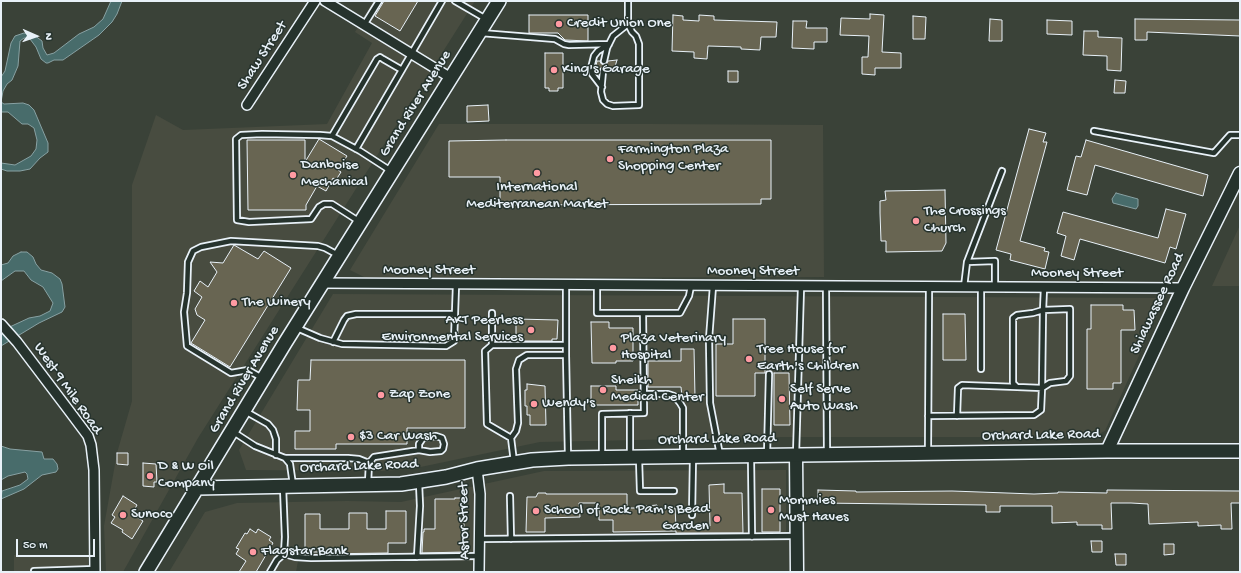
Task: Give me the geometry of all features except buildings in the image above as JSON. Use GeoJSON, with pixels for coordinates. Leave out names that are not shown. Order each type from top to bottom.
{"type":"FeatureCollection","features":[{"type":"Feature","properties":{"kind":"main road","name":"Grand River Avenue"},"geometry":{"type":"LineString","coordinates":[[146,572],[295,327],[480,33],[497,2]]}},
{"type":"Feature","properties":{"kind":"main road","name":"Orchard Lake Road"},"geometry":{"type":"LineString","coordinates":[[197,488],[368,485],[419,481],[477,469],[532,460],[568,458],[928,454],[1108,450],[1240,451]]}},
{"type":"Feature","properties":{"kind":"street","name":"Shaw Street"},"geometry":{"type":"LineString","coordinates":[[247,105],[316,1]]}},
{"type":"Feature","properties":{"kind":"street"},"geometry":{"type":"LineString","coordinates":[[325,1],[451,78]]}},
{"type":"Feature","properties":{"kind":"street","name":"Shiawassee Road"},"geometry":{"type":"LineString","coordinates":[[1108,450],[1183,288],[1240,173]]}},
{"type":"Feature","properties":{"kind":"street","name":"Mooney Street"},"geometry":{"type":"LineString","coordinates":[[323,284],[1183,288]]}},
{"type":"Feature","properties":{"kind":"street","name":"West 9 Mile Road"},"geometry":{"type":"LineString","coordinates":[[1,324],[17,342],[70,412],[89,440],[94,470],[95,570]]}},
{"type":"Feature","properties":{"kind":"street"},"geometry":{"type":"LineString","coordinates":[[796,455],[797,572]]}},
{"type":"Feature","properties":{"kind":"street","name":"Astor Street"},"geometry":{"type":"LineString","coordinates":[[477,469],[480,494],[479,572]]}},
{"type":"Feature","properties":{"kind":"lane"},"geometry":{"type":"LineString","coordinates":[[364,25],[379,1]]}},
{"type":"Feature","properties":{"kind":"lane"},"geometry":{"type":"LineString","coordinates":[[356,149],[442,1]]}},
{"type":"Feature","properties":{"kind":"lane"},"geometry":{"type":"LineString","coordinates":[[455,1],[487,20]]}},
{"type":"Feature","properties":{"kind":"lane"},"geometry":{"type":"LineString","coordinates":[[603,70],[602,87],[604,100],[607,104],[613,106],[638,105],[639,44],[636,36],[628,24],[628,1]]}},
{"type":"Feature","properties":{"kind":"lane"},"geometry":{"type":"LineString","coordinates":[[604,61],[612,36],[628,24]]}},
{"type":"Feature","properties":{"kind":"lane"},"geometry":{"type":"LineString","coordinates":[[480,33],[555,39],[568,45],[609,44]]}},
{"type":"Feature","properties":{"kind":"lane"},"geometry":{"type":"LineString","coordinates":[[602,87],[592,74],[591,68],[594,56],[598,51],[609,44]]}},
{"type":"Feature","properties":{"kind":"lane"},"geometry":{"type":"LineString","coordinates":[[332,136],[380,57],[402,70]]}},
{"type":"Feature","properties":{"kind":"lane"},"geometry":{"type":"LineString","coordinates":[[1094,131],[1214,153],[1230,135],[1240,135]]}},
{"type":"Feature","properties":{"kind":"lane"},"geometry":{"type":"LineString","coordinates":[[361,222],[332,204],[324,204],[319,207],[311,219],[249,222],[237,220],[236,139],[241,135],[262,134],[332,136],[356,149],[392,172]]}},
{"type":"Feature","properties":{"kind":"lane"},"geometry":{"type":"LineString","coordinates":[[964,287],[967,262],[1002,171]]}},
{"type":"Feature","properties":{"kind":"lane"},"geometry":{"type":"LineString","coordinates":[[264,379],[248,370],[231,373],[187,346],[184,312],[187,292],[188,262],[193,251],[201,247],[231,240],[318,246],[340,256]]}},
{"type":"Feature","properties":{"kind":"lane"},"geometry":{"type":"LineString","coordinates":[[967,262],[995,261],[995,287]]}},
{"type":"Feature","properties":{"kind":"lane"},"geometry":{"type":"LineString","coordinates":[[295,327],[342,344],[446,346],[454,341],[456,285]]}},
{"type":"Feature","properties":{"kind":"lane"},"geometry":{"type":"LineString","coordinates":[[566,285],[568,458]]}},
{"type":"Feature","properties":{"kind":"lane"},"geometry":{"type":"LineString","coordinates":[[597,286],[597,313],[643,313],[680,313],[689,296],[691,286]]}},
{"type":"Feature","properties":{"kind":"lane"},"geometry":{"type":"LineString","coordinates":[[713,286],[709,339],[710,388],[712,419],[720,456]]}},
{"type":"Feature","properties":{"kind":"lane"},"geometry":{"type":"LineString","coordinates":[[796,455],[801,286]]}},
{"type":"Feature","properties":{"kind":"lane"},"geometry":{"type":"LineString","coordinates":[[826,287],[827,455]]}},
{"type":"Feature","properties":{"kind":"lane"},"geometry":{"type":"LineString","coordinates":[[928,454],[929,287]]}},
{"type":"Feature","properties":{"kind":"lane"},"geometry":{"type":"LineString","coordinates":[[981,287],[981,369]]}},
{"type":"Feature","properties":{"kind":"lane"},"geometry":{"type":"LineString","coordinates":[[928,416],[1034,415],[1041,410],[1044,288]]}},
{"type":"Feature","properties":{"kind":"lane"},"geometry":{"type":"LineString","coordinates":[[957,416],[958,388],[962,385],[1042,388],[1050,383],[1066,381],[1070,376],[1070,309],[1043,310],[1017,315],[1013,318],[1013,383],[1017,387]]}},
{"type":"Feature","properties":{"kind":"lane"},"geometry":{"type":"LineString","coordinates":[[492,313],[492,345]]}},
{"type":"Feature","properties":{"kind":"lane"},"geometry":{"type":"LineString","coordinates":[[602,457],[602,414],[644,413],[643,313]]}},
{"type":"Feature","properties":{"kind":"lane"},"geometry":{"type":"LineString","coordinates":[[333,342],[344,320],[351,315],[455,314]]}},
{"type":"Feature","properties":{"kind":"lane"},"geometry":{"type":"LineString","coordinates":[[512,438],[487,424],[485,351],[492,345],[566,346]]}},
{"type":"Feature","properties":{"kind":"lane"},"geometry":{"type":"LineString","coordinates":[[514,463],[512,438],[518,423],[516,369],[519,360],[527,355],[566,355]]}},
{"type":"Feature","properties":{"kind":"lane"},"geometry":{"type":"LineString","coordinates":[[766,456],[769,374]]}},
{"type":"Feature","properties":{"kind":"lane"},"geometry":{"type":"LineString","coordinates":[[644,394],[668,394],[674,396],[682,408],[688,457],[692,515]]}},
{"type":"Feature","properties":{"kind":"lane"},"geometry":{"type":"LineString","coordinates":[[245,410],[268,424],[273,430],[276,439],[276,455]]}},
{"type":"Feature","properties":{"kind":"lane"},"geometry":{"type":"LineString","coordinates":[[630,413],[640,491],[674,490]]}},
{"type":"Feature","properties":{"kind":"lane"},"geometry":{"type":"LineString","coordinates":[[232,431],[255,446],[285,458],[348,458],[359,459],[369,463]]}},
{"type":"Feature","properties":{"kind":"lane"},"geometry":{"type":"LineString","coordinates":[[368,485],[369,463],[374,457],[419,450],[430,452],[441,451],[444,444],[442,438],[436,436],[423,438],[419,444],[419,450]]}},
{"type":"Feature","properties":{"kind":"lane"},"geometry":{"type":"LineString","coordinates":[[751,456],[752,537]]}},
{"type":"Feature","properties":{"kind":"lane"},"geometry":{"type":"LineString","coordinates":[[270,572],[277,560],[284,554],[290,464],[285,458]]}},
{"type":"Feature","properties":{"kind":"lane"},"geometry":{"type":"LineString","coordinates":[[417,557],[420,506],[419,481]]}},
{"type":"Feature","properties":{"kind":"lane"},"geometry":{"type":"LineString","coordinates":[[510,496],[511,539]]}},
{"type":"Feature","properties":{"kind":"lane"},"geometry":{"type":"LineString","coordinates":[[480,539],[796,536]]}},
{"type":"Feature","properties":{"kind":"lane"},"geometry":{"type":"LineString","coordinates":[[284,554],[295,557],[311,558],[479,556]]}},
{"type":"Feature","properties":{"kind":"lane"},"geometry":{"type":"LineString","coordinates":[[34,571],[95,570]]}},
{"type":"Feature","properties":{"kind":"shaded area"},"geometry":{"type":"Polygon","coordinates":[[[373,1],[475,1],[198,438],[123,572],[106,572],[104,526],[117,453],[132,401],[132,185],[156,115],[183,130],[327,124],[372,43],[355,32],[373,1]]]}},
{"type":"Feature","properties":{"kind":"shaded area"},"geometry":{"type":"Polygon","coordinates":[[[439,124],[823,125],[824,277],[366,278],[350,270],[439,124]]]}},
{"type":"Feature","properties":{"kind":"shaded area"},"geometry":{"type":"Polygon","coordinates":[[[1240,225],[1240,286],[1212,286],[1240,225]]]}},
{"type":"Feature","properties":{"kind":"shaded area"},"geometry":{"type":"Polygon","coordinates":[[[333,294],[1165,298],[1105,431],[1092,437],[782,437],[540,442],[411,469],[382,471],[246,470],[239,450],[333,294]]]}},
{"type":"Feature","properties":{"kind":"shaded area"},"geometry":{"type":"Polygon","coordinates":[[[786,470],[786,539],[480,539],[479,561],[298,561],[296,572],[169,572],[205,512],[237,503],[347,501],[401,502],[544,471],[786,470]]]}},
{"type":"Feature","properties":{"kind":"shaded area"},"geometry":{"type":"Polygon","coordinates":[[[14,555],[88,555],[88,572],[14,572],[14,555]]]}},
{"type":"Feature","properties":{"kind":"water"},"geometry":{"type":"Polygon","coordinates":[[[111,1],[122,1],[112,22],[99,35],[63,60],[54,60],[46,63],[41,59],[36,47],[30,39],[24,38],[20,41],[18,66],[12,80],[7,84],[3,91],[1,102],[1,77],[5,71],[11,43],[15,36],[24,33],[34,35],[42,41],[43,48],[47,55],[54,53],[79,34],[94,27],[103,19],[111,1]]]}},
{"type":"Feature","properties":{"kind":"water"},"geometry":{"type":"Polygon","coordinates":[[[1,102],[4,104],[23,103],[29,105],[34,110],[48,143],[48,152],[30,169],[7,171],[1,169],[1,163],[15,165],[31,156],[36,149],[37,140],[34,128],[28,124],[22,124],[8,112],[1,112],[1,102]]]}},
{"type":"Feature","properties":{"kind":"water"},"geometry":{"type":"Polygon","coordinates":[[[1116,193],[1138,199],[1138,206],[1136,209],[1113,203],[1112,199],[1116,193]]]}},
{"type":"Feature","properties":{"kind":"water"},"geometry":{"type":"Polygon","coordinates":[[[21,252],[27,252],[33,257],[41,270],[52,273],[60,279],[65,307],[62,312],[39,323],[1,346],[1,331],[29,318],[40,316],[50,311],[53,303],[43,287],[31,280],[24,271],[15,271],[1,281],[1,265],[8,263],[13,256],[21,252]]]}},
{"type":"Feature","properties":{"kind":"water"},"geometry":{"type":"Polygon","coordinates":[[[1,446],[10,449],[42,452],[44,459],[53,459],[57,464],[58,469],[56,472],[42,475],[24,489],[1,499],[2,491],[20,485],[28,479],[25,472],[8,476],[1,480],[1,446]]]}},
{"type":"Feature","properties":{"kind":"place","name":"Credit Union One"},"geometry":{"type":"Point","coordinates":[559,24]}},
{"type":"Feature","properties":{"kind":"place","name":"King's Garage"},"geometry":{"type":"Point","coordinates":[554,70]}},
{"type":"Feature","properties":{"kind":"place","name":"Farmington Plaza Shopping Center"},"geometry":{"type":"Point","coordinates":[610,159]}},
{"type":"Feature","properties":{"kind":"place","name":"International Mediterranean Market"},"geometry":{"type":"Point","coordinates":[537,173]}},
{"type":"Feature","properties":{"kind":"place","name":"Danboise Mechanical"},"geometry":{"type":"Point","coordinates":[293,175]}},
{"type":"Feature","properties":{"kind":"place","name":"The Crossings Church"},"geometry":{"type":"Point","coordinates":[916,221]}},
{"type":"Feature","properties":{"kind":"place","name":"The Winery"},"geometry":{"type":"Point","coordinates":[234,303]}},
{"type":"Feature","properties":{"kind":"place","name":"AKT Peerless Environmental Services"},"geometry":{"type":"Point","coordinates":[531,330]}},
{"type":"Feature","properties":{"kind":"place","name":"Plaza Veterinary Hospital"},"geometry":{"type":"Point","coordinates":[613,348]}},
{"type":"Feature","properties":{"kind":"place","name":"Tree House for Earth's Children"},"geometry":{"type":"Point","coordinates":[749,359]}},
{"type":"Feature","properties":{"kind":"place","name":"Sheikh Medical Center"},"geometry":{"type":"Point","coordinates":[603,390]}},
{"type":"Feature","properties":{"kind":"place","name":"Zap Zone"},"geometry":{"type":"Point","coordinates":[381,395]}},
{"type":"Feature","properties":{"kind":"place","name":"Self Serve Auto Wash"},"geometry":{"type":"Point","coordinates":[782,399]}},
{"type":"Feature","properties":{"kind":"place","name":"Wendy's"},"geometry":{"type":"Point","coordinates":[534,404]}},
{"type":"Feature","properties":{"kind":"place","name":"$3 Car Wash"},"geometry":{"type":"Point","coordinates":[351,437]}},
{"type":"Feature","properties":{"kind":"place","name":"D & W Oil Company"},"geometry":{"type":"Point","coordinates":[150,476]}},
{"type":"Feature","properties":{"kind":"place","name":"Mommies Must Haves"},"geometry":{"type":"Point","coordinates":[771,510]}},
{"type":"Feature","properties":{"kind":"place","name":"School of Rock"},"geometry":{"type":"Point","coordinates":[536,511]}},
{"type":"Feature","properties":{"kind":"place","name":"Sunoco"},"geometry":{"type":"Point","coordinates":[123,515]}},
{"type":"Feature","properties":{"kind":"place","name":"Pam's Bead Garden"},"geometry":{"type":"Point","coordinates":[717,519]}},
{"type":"Feature","properties":{"kind":"place","name":"Flagstar Bank"},"geometry":{"type":"Point","coordinates":[253,552]}}]}
